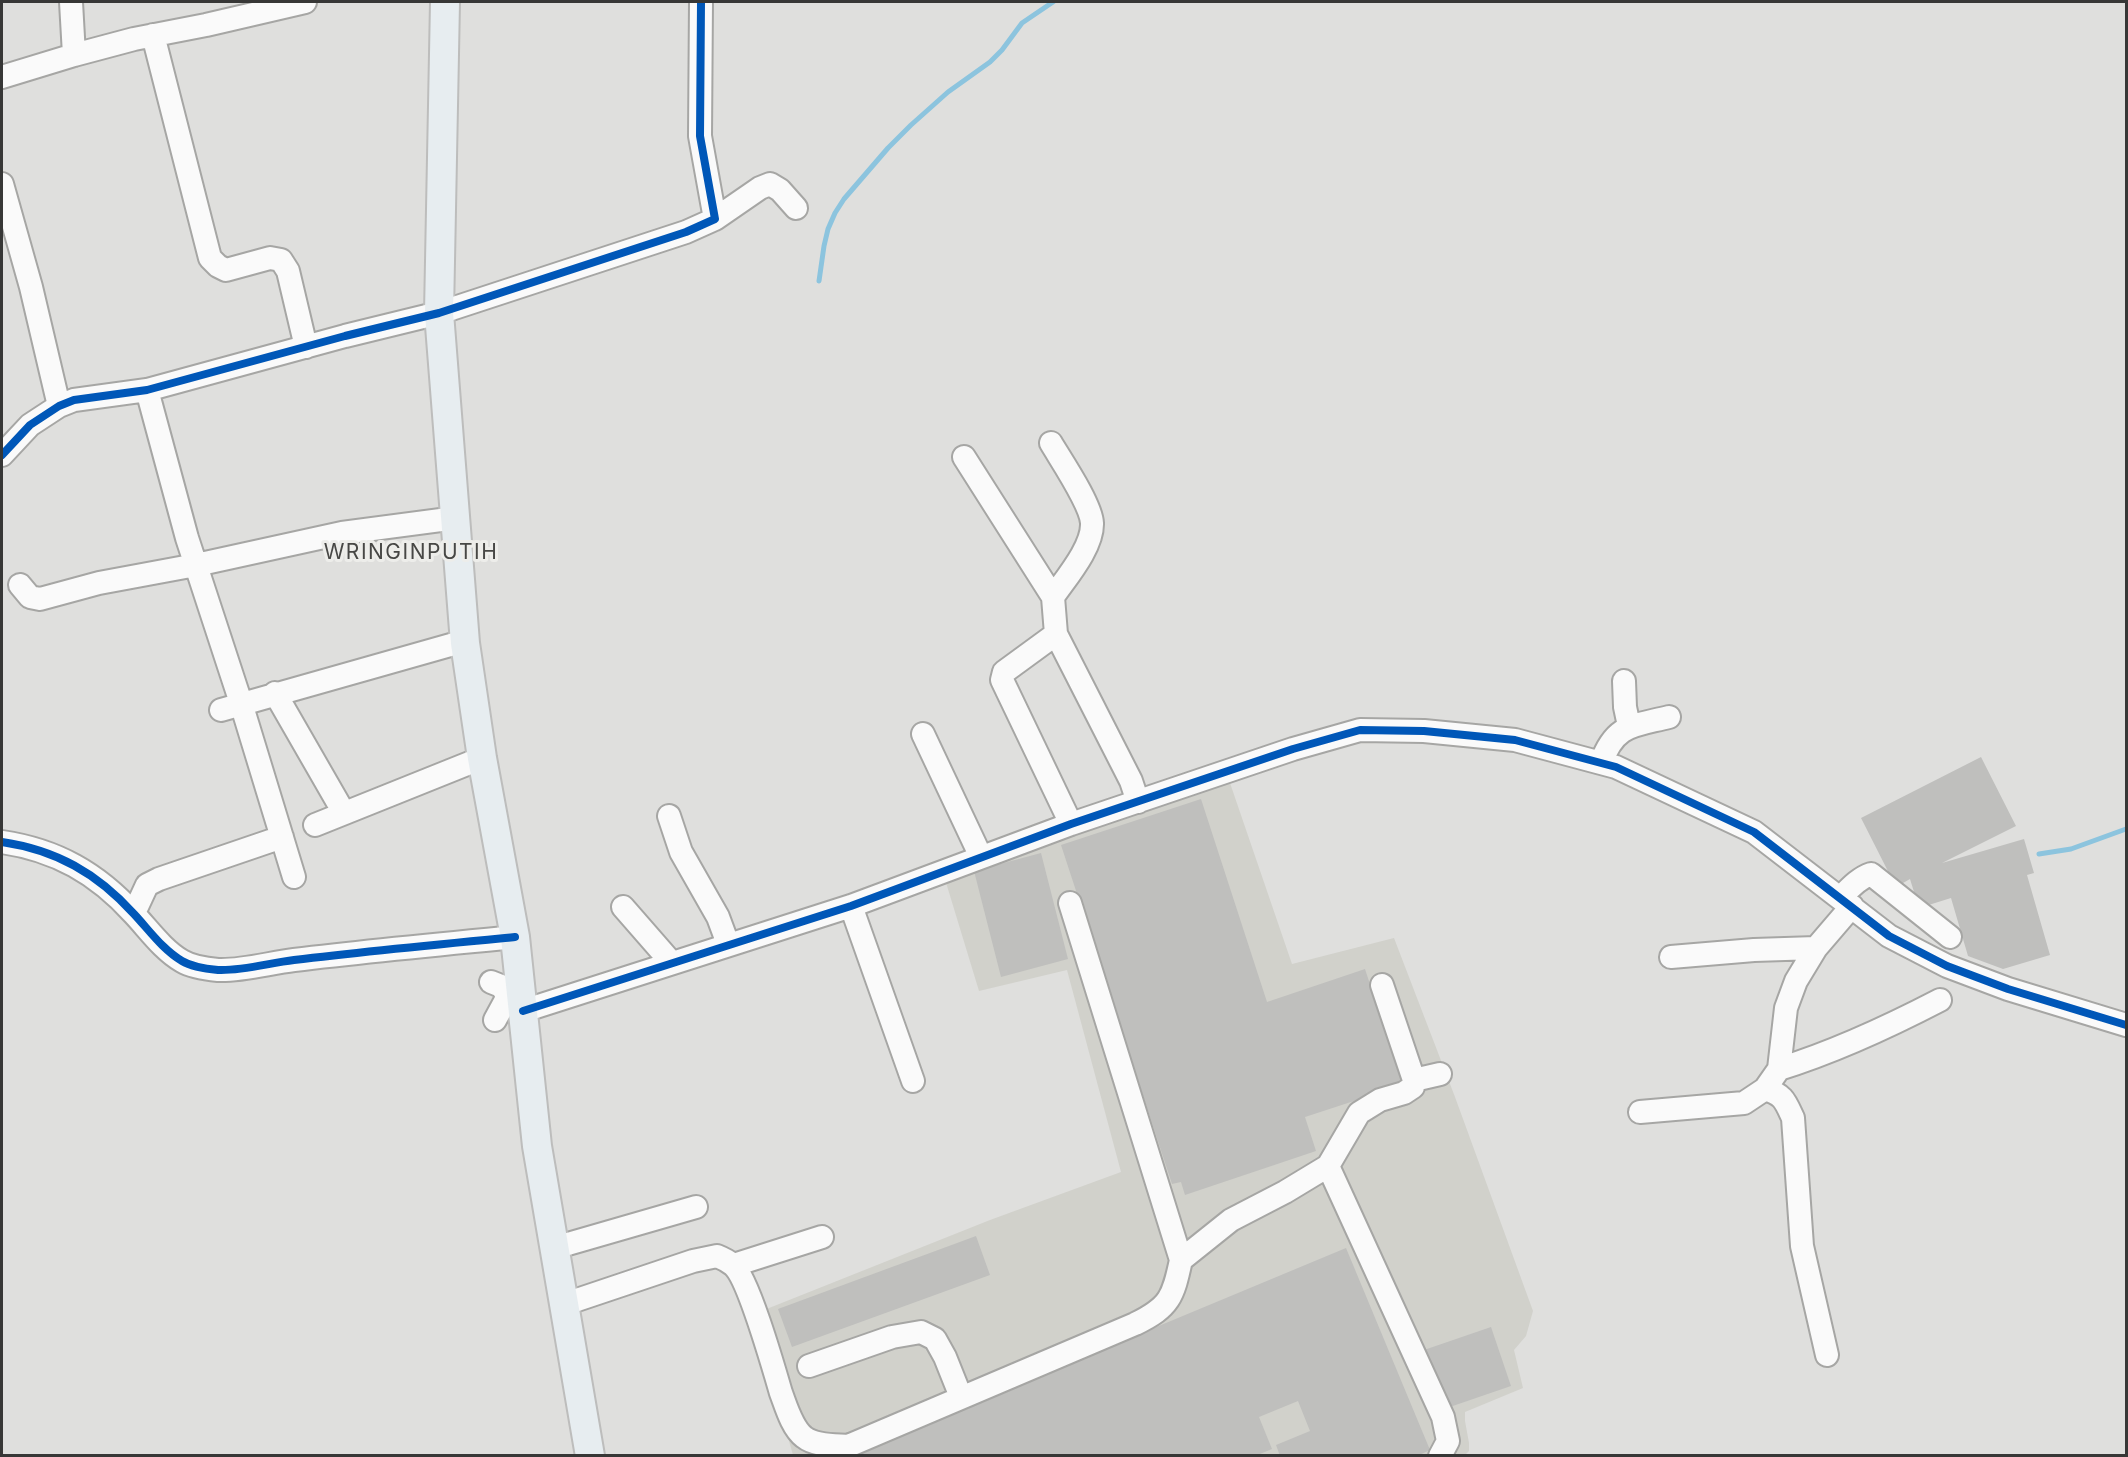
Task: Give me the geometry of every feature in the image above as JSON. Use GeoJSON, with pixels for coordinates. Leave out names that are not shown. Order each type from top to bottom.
{"type":"FeatureCollection","features":[{"type":"Feature","properties":{"kind":"main road"},"geometry":{"type":"LineString","coordinates":[[445,2],[439,313],[465,643],[482,758],[515,937],[511,995],[554,1248],[566,1304],[590,1455]]}},
{"type":"Feature","properties":{"kind":"street"},"geometry":{"type":"LineString","coordinates":[[71,2],[74,55]]}},
{"type":"Feature","properties":{"kind":"street"},"geometry":{"type":"LineString","coordinates":[[2,77],[74,55],[153,35],[206,26],[305,2]]}},
{"type":"Feature","properties":{"kind":"street"},"geometry":{"type":"LineString","coordinates":[[701,2],[700,136],[715,219]]}},
{"type":"Feature","properties":{"kind":"street"},"geometry":{"type":"LineString","coordinates":[[153,35],[210,258],[226,270],[270,258],[281,260],[288,271],[306,348]]}},
{"type":"Feature","properties":{"kind":"street"},"geometry":{"type":"LineString","coordinates":[[2,184],[31,287],[59,406]]}},
{"type":"Feature","properties":{"kind":"street"},"geometry":{"type":"LineString","coordinates":[[2,455],[30,425],[59,406],[74,400],[147,390],[439,313],[686,232],[715,219],[760,188],[770,184],[780,190],[796,208]]}},
{"type":"Feature","properties":{"kind":"street"},"geometry":{"type":"LineString","coordinates":[[147,390],[196,565],[231,706],[282,837],[294,877]]}},
{"type":"Feature","properties":{"kind":"street"},"geometry":{"type":"LineString","coordinates":[[1051,443],[1085,502],[1092,522],[1090,536],[1082,555],[1053,597]]}},
{"type":"Feature","properties":{"kind":"street"},"geometry":{"type":"LineString","coordinates":[[963,457],[1053,597],[1056,634],[1131,781],[1138,802]]}},
{"type":"Feature","properties":{"kind":"street"},"geometry":{"type":"LineString","coordinates":[[20,585],[30,597],[40,599],[99,583],[196,565],[342,533],[456,518]]}},
{"type":"Feature","properties":{"kind":"street"},"geometry":{"type":"LineString","coordinates":[[1056,634],[1004,672],[1002,680],[1071,824]]}},
{"type":"Feature","properties":{"kind":"street"},"geometry":{"type":"LineString","coordinates":[[231,706],[454,644],[465,643]]}},
{"type":"Feature","properties":{"kind":"street"},"geometry":{"type":"LineString","coordinates":[[1624,681],[1629,726]]}},
{"type":"Feature","properties":{"kind":"street"},"geometry":{"type":"LineString","coordinates":[[275,693],[344,813]]}},
{"type":"Feature","properties":{"kind":"street"},"geometry":{"type":"LineString","coordinates":[[1601,763],[1614,737],[1629,726],[1669,717]]}},
{"type":"Feature","properties":{"kind":"street"},"geometry":{"type":"LineString","coordinates":[[495,1020],[511,995],[672,962],[851,906],[1071,824],[1293,749],[1360,730],[1424,731],[1515,740],[1616,767],[1754,832],[1889,936],[1947,966],[2008,989],[2127,1024]]}},
{"type":"Feature","properties":{"kind":"street"},"geometry":{"type":"LineString","coordinates":[[923,734],[981,857]]}},
{"type":"Feature","properties":{"kind":"street"},"geometry":{"type":"LineString","coordinates":[[315,825],[482,758]]}},
{"type":"Feature","properties":{"kind":"street"},"geometry":{"type":"LineString","coordinates":[[669,816],[681,852],[718,917],[728,944]]}},
{"type":"Feature","properties":{"kind":"street"},"geometry":{"type":"LineString","coordinates":[[134,913],[147,885],[282,837]]}},
{"type":"Feature","properties":{"kind":"street"},"geometry":{"type":"LineString","coordinates":[[2,842],[28,846],[75,865],[118,896],[169,951],[184,963],[217,970],[515,937]]}},
{"type":"Feature","properties":{"kind":"street"},"geometry":{"type":"LineString","coordinates":[[1640,1112],[1744,1103],[1765,1089],[1779,1069],[1786,1008],[1796,981],[1847,902],[1856,882],[1864,876],[1871,874],[1950,937]]}},
{"type":"Feature","properties":{"kind":"street"},"geometry":{"type":"LineString","coordinates":[[566,1304],[693,1261],[717,1256],[734,1265],[744,1284],[795,1426],[804,1438],[822,1444],[848,1446],[1149,1317],[1170,1299],[1181,1260],[1070,903]]}},
{"type":"Feature","properties":{"kind":"street"},"geometry":{"type":"LineString","coordinates":[[851,906],[913,1081]]}},
{"type":"Feature","properties":{"kind":"street"},"geometry":{"type":"LineString","coordinates":[[623,907],[672,962]]}},
{"type":"Feature","properties":{"kind":"street"},"geometry":{"type":"LineString","coordinates":[[1671,957],[1754,950],[1816,948]]}},
{"type":"Feature","properties":{"kind":"street"},"geometry":{"type":"LineString","coordinates":[[1181,1260],[1231,1220],[1329,1166],[1359,1113],[1380,1100],[1404,1093],[1413,1087],[1414,1080],[1382,985]]}},
{"type":"Feature","properties":{"kind":"street"},"geometry":{"type":"LineString","coordinates":[[1779,1069],[1813,1059],[1940,1000]]}},
{"type":"Feature","properties":{"kind":"street"},"geometry":{"type":"LineString","coordinates":[[1414,1080],[1440,1074]]}},
{"type":"Feature","properties":{"kind":"street"},"geometry":{"type":"LineString","coordinates":[[1765,1089],[1779,1093],[1793,1118],[1802,1246],[1827,1355]]}},
{"type":"Feature","properties":{"kind":"street"},"geometry":{"type":"LineString","coordinates":[[1329,1166],[1443,1417],[1448,1441],[1440,1455]]}},
{"type":"Feature","properties":{"kind":"street"},"geometry":{"type":"LineString","coordinates":[[554,1248],[696,1207]]}},
{"type":"Feature","properties":{"kind":"street"},"geometry":{"type":"LineString","coordinates":[[734,1265],[822,1237]]}},
{"type":"Feature","properties":{"kind":"street"},"geometry":{"type":"LineString","coordinates":[[809,1366],[892,1337],[921,1332],[935,1339],[961,1397]]}},
{"type":"Feature","properties":{"kind":"shaded area"},"geometry":{"type":"Polygon","coordinates":[[[1230,783],[1292,964],[1394,938],[1533,1311],[1526,1336],[1514,1350],[1523,1388],[1465,1412],[1469,1451],[1464,1456],[793,1455],[749,1316],[990,1220],[1121,1172],[1067,970],[979,991],[944,876],[1230,783]]]}},
{"type":"Feature","properties":{"kind":"building"},"geometry":{"type":"Polygon","coordinates":[[[1981,757],[2016,826],[1942,863],[2024,839],[2034,873],[2027,875],[2050,955],[2003,969],[1968,956],[1951,898],[1919,908],[1910,879],[1896,887],[1861,818],[1981,757]]]}},
{"type":"Feature","properties":{"kind":"building"},"geometry":{"type":"Polygon","coordinates":[[[1201,799],[1267,1002],[1365,969],[1403,1085],[1305,1117],[1316,1151],[1185,1195],[1181,1182],[1172,1184],[1061,845],[1201,799]]]}},
{"type":"Feature","properties":{"kind":"building"},"geometry":{"type":"Polygon","coordinates":[[[1041,853],[1068,959],[1001,977],[974,871],[1041,853]]]}},
{"type":"Feature","properties":{"kind":"building"},"geometry":{"type":"Polygon","coordinates":[[[976,1236],[990,1275],[792,1347],[778,1309],[976,1236]]]}},
{"type":"Feature","properties":{"kind":"building"},"geometry":{"type":"Polygon","coordinates":[[[1346,1248],[1430,1450],[1417,1456],[1280,1456],[1276,1445],[1310,1431],[1298,1401],[1259,1417],[1272,1449],[1255,1456],[849,1455],[1346,1248]]]}},
{"type":"Feature","properties":{"kind":"building"},"geometry":{"type":"Polygon","coordinates":[[[1491,1327],[1511,1386],[1444,1409],[1424,1350],[1491,1327]]]}},
{"type":"Feature","properties":{"kind":"waterway"},"geometry":{"type":"LineString","coordinates":[[819,281],[828,229],[844,199],[911,125],[948,92],[990,62],[1022,23],[1053,2]]}},
{"type":"Feature","properties":{"kind":"waterway"},"geometry":{"type":"LineString","coordinates":[[2039,854],[2071,849],[2126,829]]}},
{"type":"Feature","properties":{"kind":"cycle path"},"geometry":{"type":"LineString","coordinates":[[2,455],[30,425],[59,406],[74,400],[147,390],[439,313],[686,232],[715,219],[700,136],[701,2]]}},
{"type":"Feature","properties":{"kind":"cycle path"},"geometry":{"type":"LineString","coordinates":[[523,1011],[851,906],[1071,824],[1293,749],[1360,730],[1424,731],[1515,740],[1616,767],[1754,832],[1889,936],[1947,966],[2008,989],[2126,1025]]}},
{"type":"Feature","properties":{"kind":"cycle path"},"geometry":{"type":"LineString","coordinates":[[2,842],[58,857],[90,875],[120,899],[156,939],[175,956],[186,963],[204,968],[237,969],[285,961],[515,937]]}},
{"type":"Feature","properties":{"kind":"district","name":"WRINGINPUTIH"},"geometry":{"type":"Point","coordinates":[411,553]}}]}
